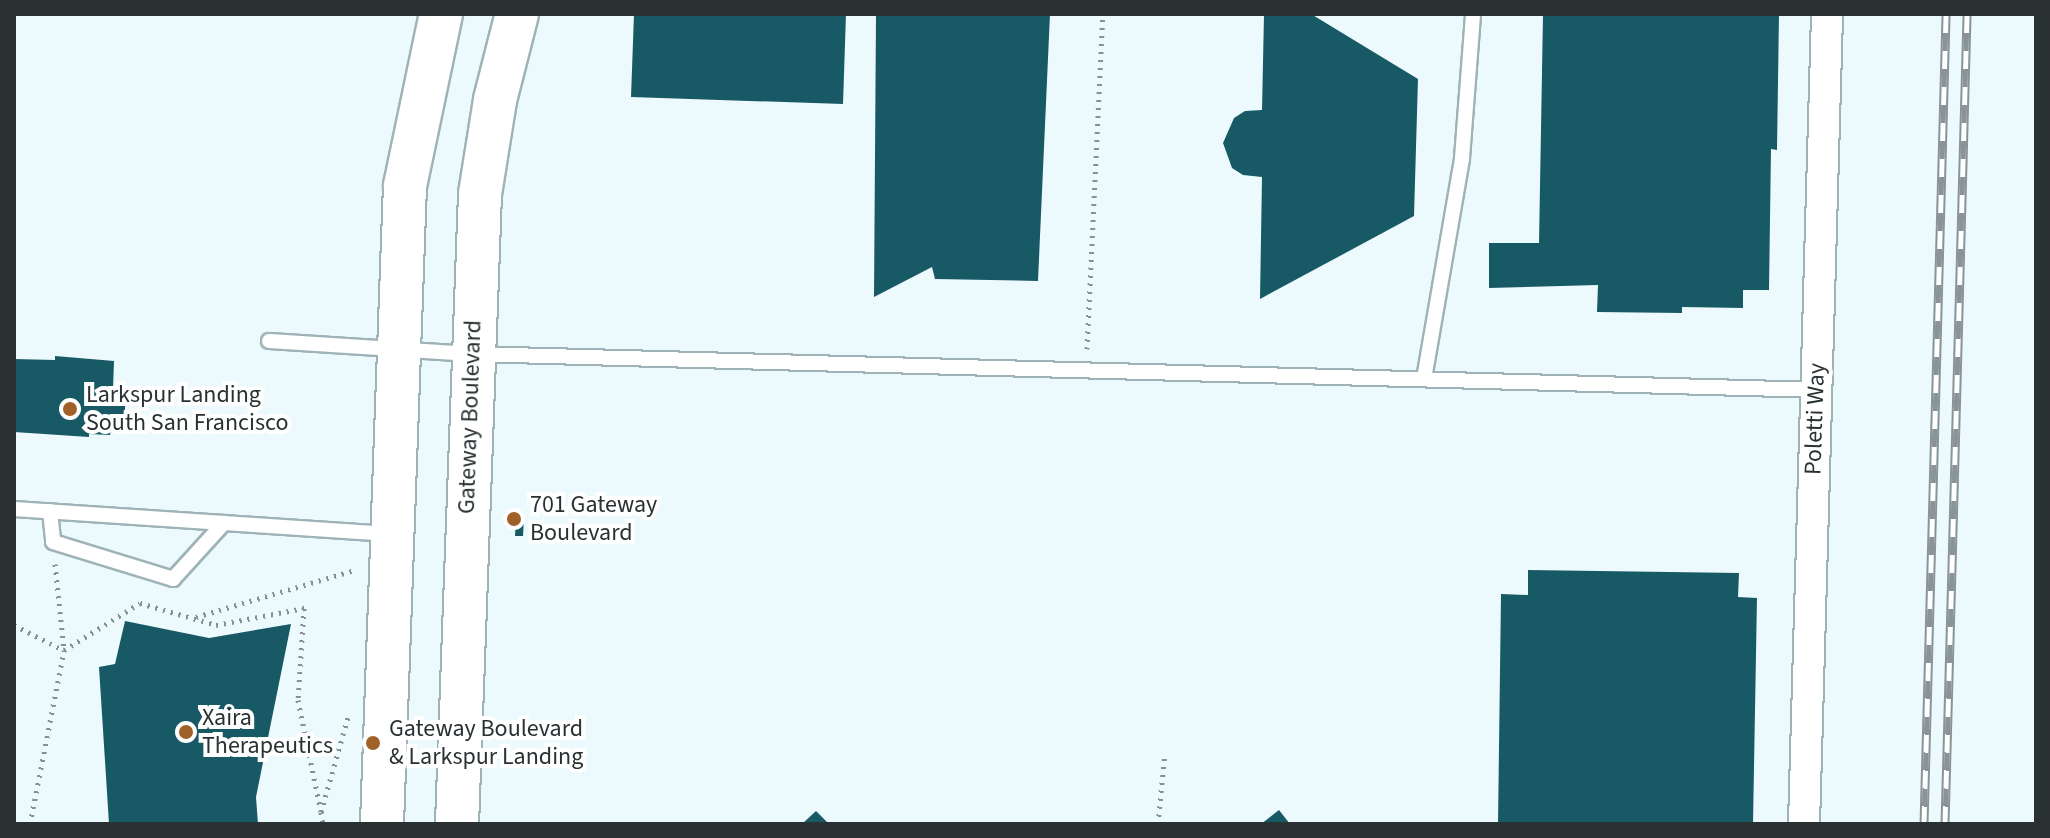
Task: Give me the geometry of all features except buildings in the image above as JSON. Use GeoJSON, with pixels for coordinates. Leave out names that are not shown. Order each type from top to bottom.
{"type":"FeatureCollection","features":[{"type":"Feature","properties":{"kind":"main road"},"geometry":{"type":"LineString","coordinates":[[382,824],[380,551],[397,351],[405,186],[441,14]]}},
{"type":"Feature","properties":{"kind":"main road","name":"Gateway Boulevard"},"geometry":{"type":"LineString","coordinates":[[457,824],[480,194],[495,100],[517,14]]}},
{"type":"Feature","properties":{"kind":"street","name":"Poletti Way"},"geometry":{"type":"LineString","coordinates":[[1804,824],[1827,14]]}},
{"type":"Feature","properties":{"kind":"lane"},"geometry":{"type":"LineString","coordinates":[[1424,379],[1462,158],[1473,14]]}},
{"type":"Feature","properties":{"kind":"lane"},"geometry":{"type":"LineString","coordinates":[[269,341],[472,354],[1816,390]]}},
{"type":"Feature","properties":{"kind":"lane"},"geometry":{"type":"LineString","coordinates":[[14,509],[224,523],[380,551]]}},
{"type":"Feature","properties":{"kind":"lane"},"geometry":{"type":"LineString","coordinates":[[50,511],[53,542],[173,579],[224,523]]}},
{"type":"Feature","properties":{"kind":"path"},"geometry":{"type":"LineString","coordinates":[[1086,370],[1103,14]]}},
{"type":"Feature","properties":{"kind":"path"},"geometry":{"type":"LineString","coordinates":[[30,824],[64,650],[53,542]]}},
{"type":"Feature","properties":{"kind":"path"},"geometry":{"type":"LineString","coordinates":[[194,618],[380,551]]}},
{"type":"Feature","properties":{"kind":"path"},"geometry":{"type":"LineString","coordinates":[[64,650],[140,603],[216,625],[304,608],[298,700],[323,824]]}},
{"type":"Feature","properties":{"kind":"path"},"geometry":{"type":"LineString","coordinates":[[14,625],[64,650]]}},
{"type":"Feature","properties":{"kind":"path"},"geometry":{"type":"LineString","coordinates":[[321,812],[349,711]]}},
{"type":"Feature","properties":{"kind":"path"},"geometry":{"type":"LineString","coordinates":[[1158,824],[1162,811],[1165,753]]}},
{"type":"Feature","properties":{"kind":"railway"},"geometry":{"type":"LineString","coordinates":[[1924,824],[1946,14]]}},
{"type":"Feature","properties":{"kind":"railway"},"geometry":{"type":"LineString","coordinates":[[1945,824],[1967,14]]}},
{"type":"Feature","properties":{"kind":"place","name":"Larkspur Landing South San Francisco"},"geometry":{"type":"Point","coordinates":[70,409]}},
{"type":"Feature","properties":{"kind":"place","name":"701 Gateway Boulevard"},"geometry":{"type":"Point","coordinates":[514,519]}},
{"type":"Feature","properties":{"kind":"place","name":"Xaira Therapeutics"},"geometry":{"type":"Point","coordinates":[186,732]}},
{"type":"Feature","properties":{"kind":"place","name":"Gateway Boulevard & Larkspur Landing"},"geometry":{"type":"Point","coordinates":[373,743]}}]}
